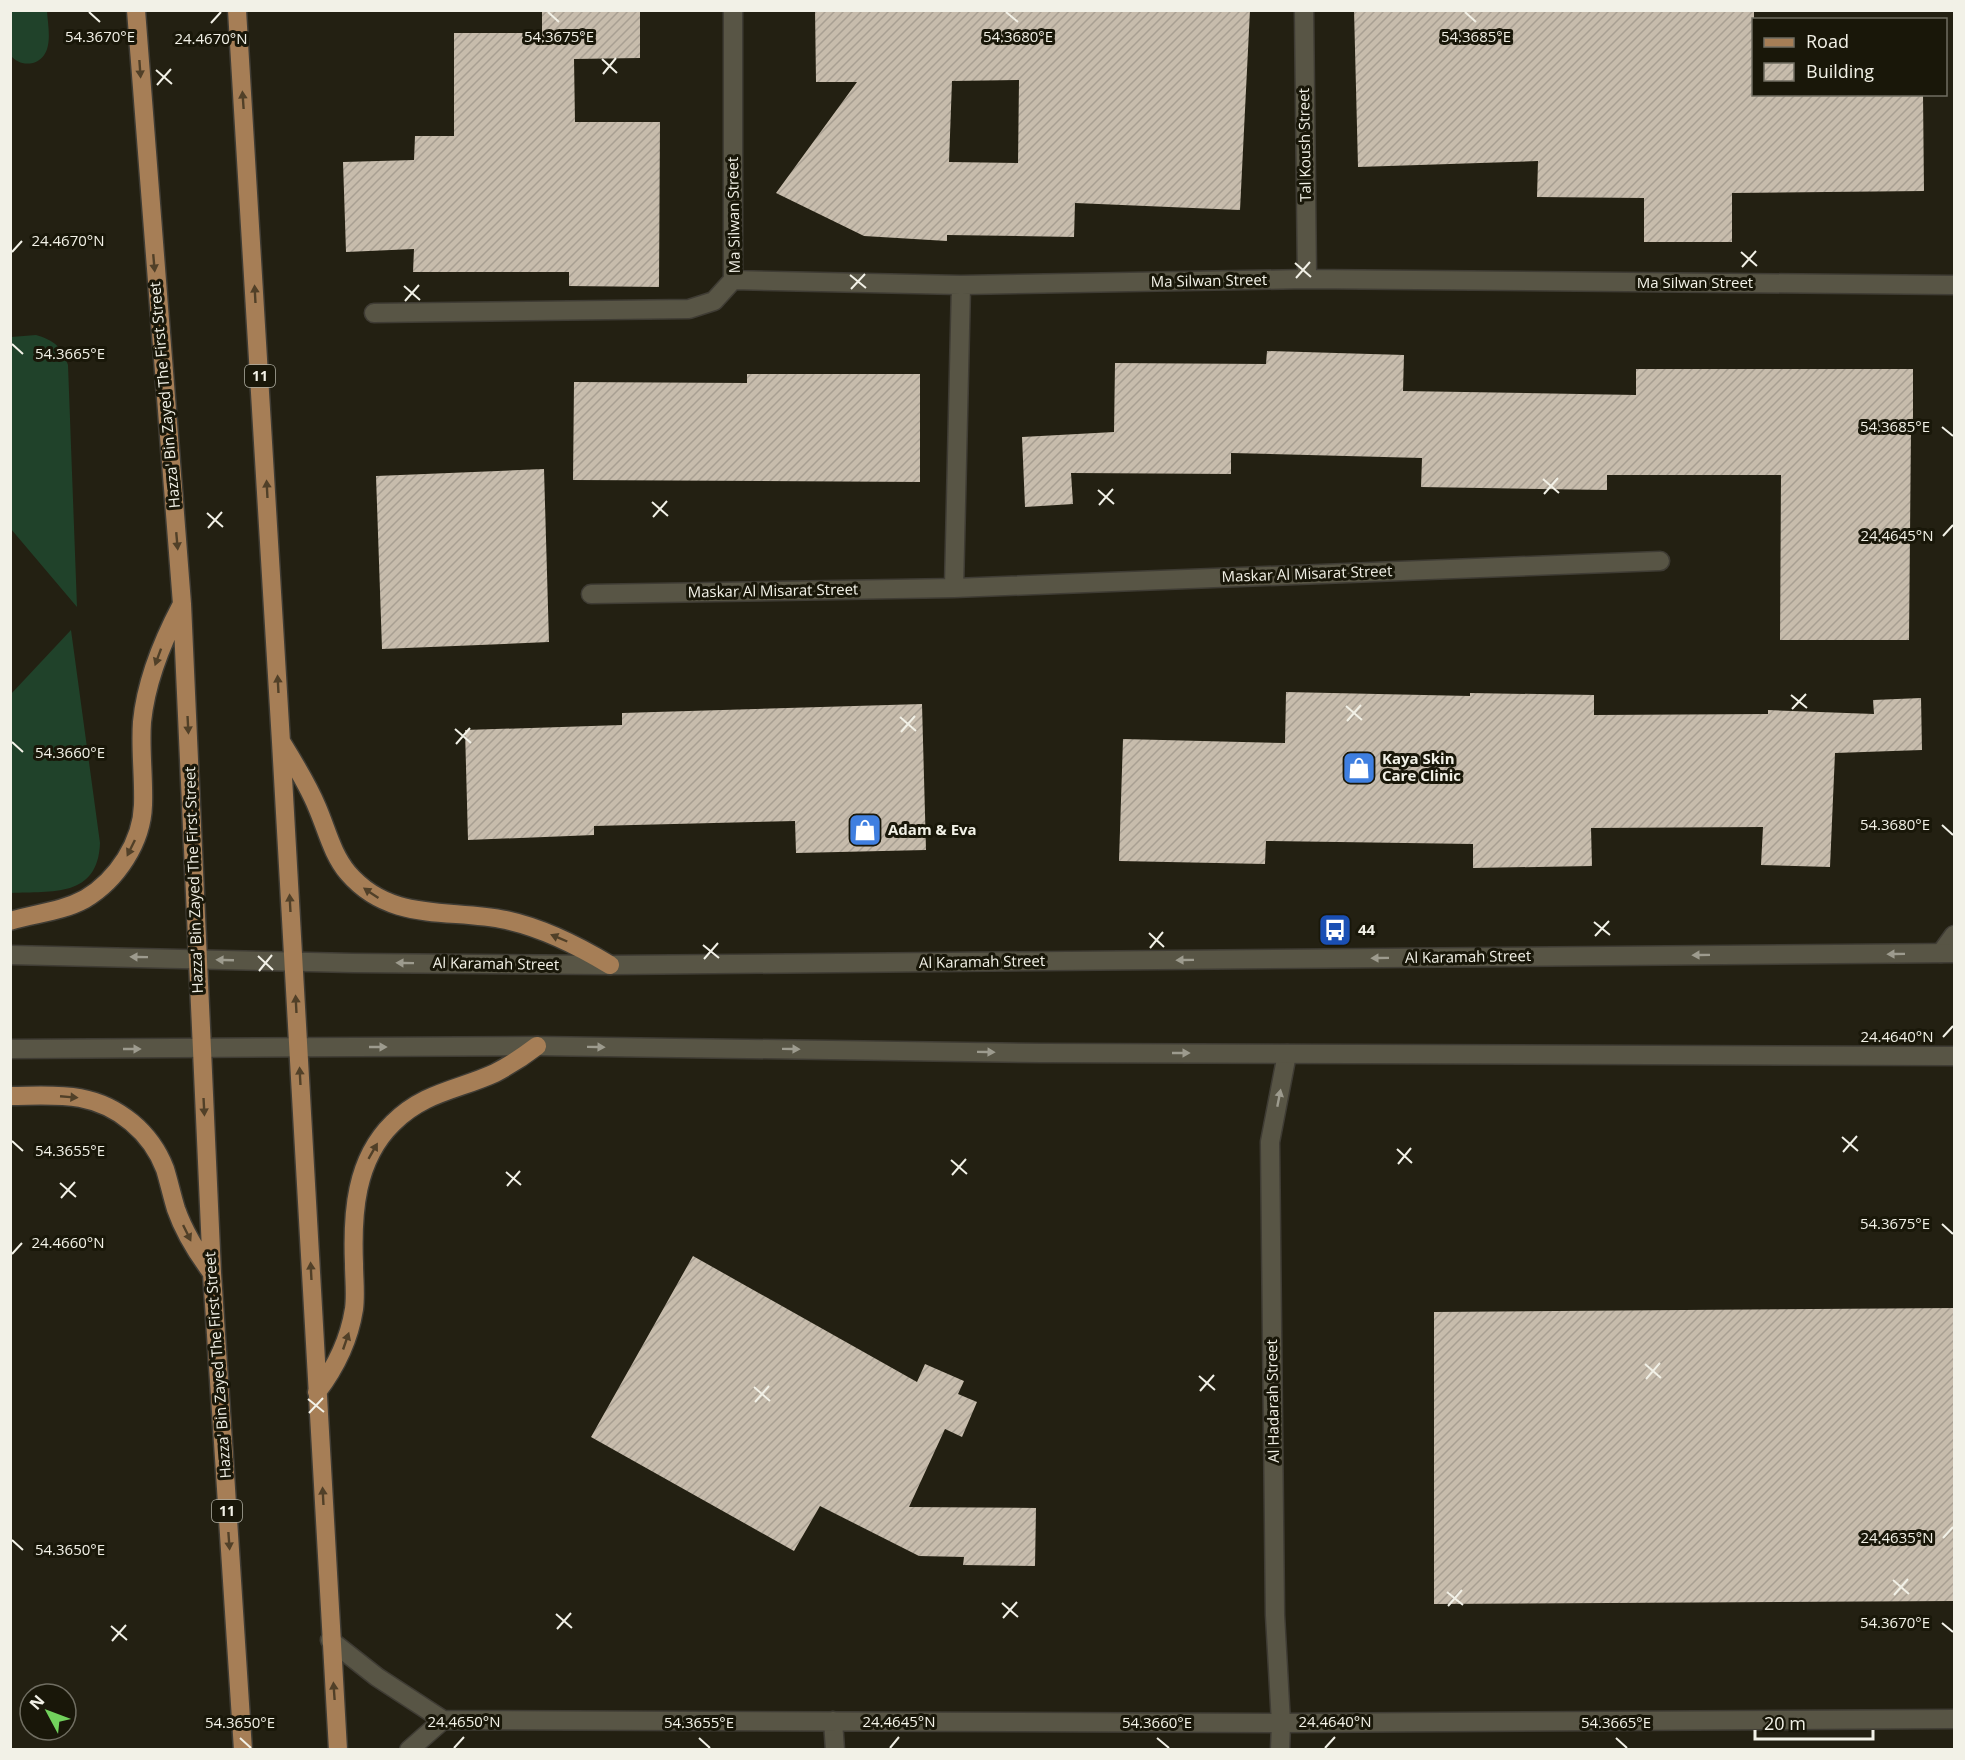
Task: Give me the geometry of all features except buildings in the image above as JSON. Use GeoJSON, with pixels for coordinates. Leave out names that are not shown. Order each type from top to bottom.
{"type":"FeatureCollection","features":[{"type":"Feature","properties":{"kind":"main road","name":"Hazza' Bin Zayed The First Street"},"geometry":{"type":"LineString","coordinates":[[136,10],[182,604],[212,1273],[243,1749]]}},
{"type":"Feature","properties":{"kind":"main road","name":"11"},"geometry":{"type":"LineString","coordinates":[[237,10],[338,1749]]}},
{"type":"Feature","properties":{"kind":"main road"},"geometry":{"type":"LineString","coordinates":[[10,921],[68,907],[87,897],[104,885],[119,869],[131,850],[139,829],[143,807],[141,743],[147,691],[167,632],[182,604]]}},
{"type":"Feature","properties":{"kind":"main road"},"geometry":{"type":"LineString","coordinates":[[281,742],[308,786],[339,861],[359,884],[374,895],[408,909],[506,920],[534,928],[561,938],[610,965]]}},
{"type":"Feature","properties":{"kind":"main road"},"geometry":{"type":"LineString","coordinates":[[317,1392],[336,1364],[349,1331],[354,1309],[355,1198],[360,1178],[379,1140],[392,1123],[409,1109],[428,1098],[495,1072],[517,1061],[537,1046]]}},
{"type":"Feature","properties":{"kind":"main road"},"geometry":{"type":"LineString","coordinates":[[10,1096],[78,1098],[98,1102],[134,1124],[157,1151],[186,1233],[197,1254],[212,1273]]}},
{"type":"Feature","properties":{"kind":"street","name":"Ma Silwan Street"},"geometry":{"type":"LineString","coordinates":[[733,10],[733,280],[961,285],[1307,279],[1954,285]]}},
{"type":"Feature","properties":{"kind":"street","name":"Tal Koush Street"},"geometry":{"type":"LineString","coordinates":[[1304,10],[1307,279]]}},
{"type":"Feature","properties":{"kind":"street"},"geometry":{"type":"LineString","coordinates":[[374,313],[689,309],[714,301],[733,280]]}},
{"type":"Feature","properties":{"kind":"street"},"geometry":{"type":"LineString","coordinates":[[954,588],[961,285]]}},
{"type":"Feature","properties":{"kind":"street","name":"Maskar Al Misarat Street"},"geometry":{"type":"LineString","coordinates":[[591,594],[954,588],[1660,561]]}},
{"type":"Feature","properties":{"kind":"street"},"geometry":{"type":"LineString","coordinates":[[1948,953],[1954,935]]}},
{"type":"Feature","properties":{"kind":"street","name":"Al Karamah Street"},"geometry":{"type":"LineString","coordinates":[[10,955],[293,962],[610,965],[1948,953]]}},
{"type":"Feature","properties":{"kind":"street"},"geometry":{"type":"LineString","coordinates":[[10,1049],[537,1046],[1287,1054],[1954,1056]]}},
{"type":"Feature","properties":{"kind":"street","name":"Al Hadarah Street"},"geometry":{"type":"LineString","coordinates":[[1280,1749],[1281,1723],[1275,1616],[1270,1142],[1287,1054]]}},
{"type":"Feature","properties":{"kind":"street"},"geometry":{"type":"LineString","coordinates":[[330,1640],[377,1677],[443,1720],[1281,1723],[1954,1719]]}},
{"type":"Feature","properties":{"kind":"street"},"geometry":{"type":"LineString","coordinates":[[409,1749],[443,1720]]}},
{"type":"Feature","properties":{"kind":"street"},"geometry":{"type":"LineString","coordinates":[[833,1721],[835,1749]]}},
{"type":"Feature","properties":{"kind":"green space"},"geometry":{"type":"Polygon","coordinates":[[[10,11],[47,11],[49,41],[45,54],[33,63],[23,63],[11,56],[10,11]]]}},
{"type":"Feature","properties":{"kind":"green space"},"geometry":{"type":"Polygon","coordinates":[[[36,335],[48,339],[57,346],[68,365],[77,607],[11,529],[11,337],[36,335]]]}},
{"type":"Feature","properties":{"kind":"green space"},"geometry":{"type":"Polygon","coordinates":[[[71,630],[100,843],[97,861],[91,874],[70,888],[57,891],[11,893],[11,694],[71,630]]]}},
{"type":"Feature","properties":{"kind":"place","name":"Kaya Skin Care Clinic"},"geometry":{"type":"Point","coordinates":[1359,768]}},
{"type":"Feature","properties":{"kind":"place","name":"Adam & Eva"},"geometry":{"type":"Point","coordinates":[865,830]}},
{"type":"Feature","properties":{"kind":"place","name":"44"},"geometry":{"type":"Point","coordinates":[1335,930]}}]}
